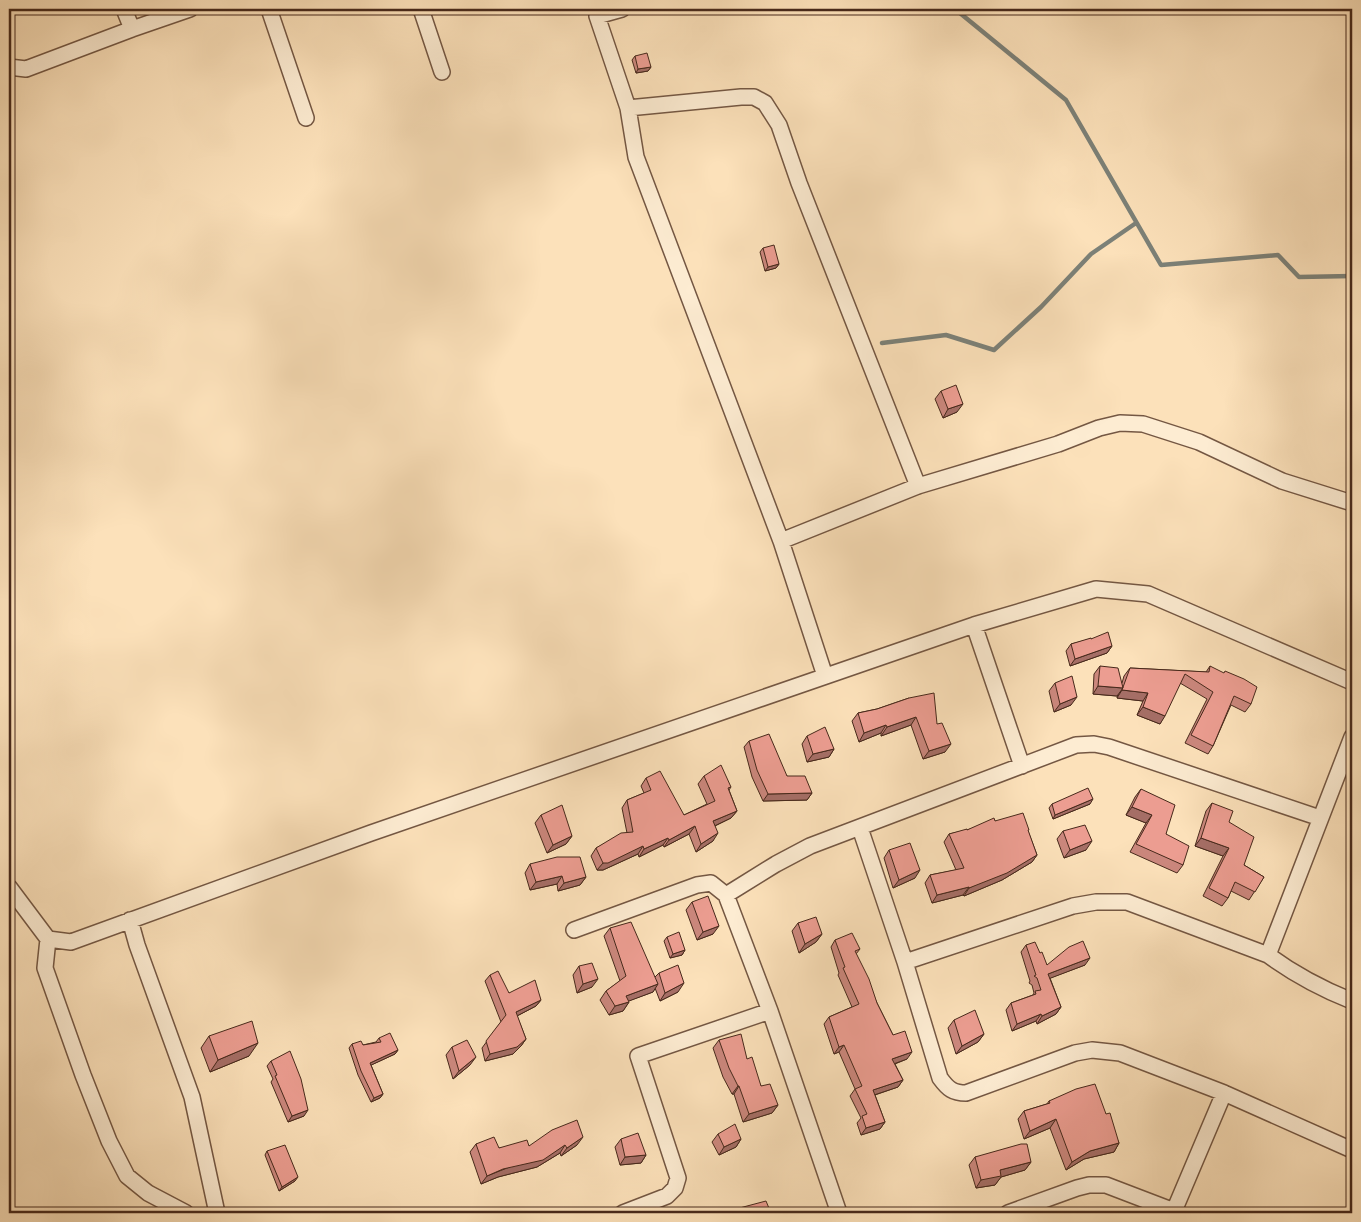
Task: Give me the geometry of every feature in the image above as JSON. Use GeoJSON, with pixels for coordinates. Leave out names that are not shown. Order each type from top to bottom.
{"type":"FeatureCollection","features":[{"type":"Feature","properties":{"kind":"street"},"geometry":{"type":"LineString","coordinates":[[124,9],[132,29]]}},
{"type":"Feature","properties":{"kind":"street"},"geometry":{"type":"LineString","coordinates":[[9,67],[26,69],[190,9]]}},
{"type":"Feature","properties":{"kind":"street"},"geometry":{"type":"LineString","coordinates":[[269,9],[306,118]]}},
{"type":"Feature","properties":{"kind":"street"},"geometry":{"type":"LineString","coordinates":[[421,9],[442,72]]}},
{"type":"Feature","properties":{"kind":"street"},"geometry":{"type":"LineString","coordinates":[[622,9],[597,16],[628,108],[636,157],[781,541],[825,676]]}},
{"type":"Feature","properties":{"kind":"street"},"geometry":{"type":"LineString","coordinates":[[628,108],[741,97],[754,97],[765,103],[779,125],[799,183],[918,486]]}},
{"type":"Feature","properties":{"kind":"street"},"geometry":{"type":"LineString","coordinates":[[781,541],[918,486],[1058,444],[1099,428],[1120,423],[1143,424],[1199,442],[1282,480],[1352,503]]}},
{"type":"Feature","properties":{"kind":"street"},"geometry":{"type":"LineString","coordinates":[[9,887],[48,938],[71,942],[371,833],[825,676],[974,625],[1096,588],[1148,594],[1352,682]]}},
{"type":"Feature","properties":{"kind":"street"},"geometry":{"type":"LineString","coordinates":[[974,625],[1022,766]]}},
{"type":"Feature","properties":{"kind":"street"},"geometry":{"type":"LineString","coordinates":[[1268,955],[1352,737]]}},
{"type":"Feature","properties":{"kind":"street"},"geometry":{"type":"LineString","coordinates":[[726,895],[776,864],[810,846],[1076,745],[1094,744],[1109,748],[1320,818]]}},
{"type":"Feature","properties":{"kind":"street"},"geometry":{"type":"LineString","coordinates":[[860,828],[905,962],[940,1078],[948,1089],[956,1093],[966,1093],[1075,1053],[1092,1050],[1120,1053],[1224,1093],[1352,1150]]}},
{"type":"Feature","properties":{"kind":"street"},"geometry":{"type":"LineString","coordinates":[[574,930],[697,884],[711,883],[726,895],[770,1011],[839,1213]]}},
{"type":"Feature","properties":{"kind":"street"},"geometry":{"type":"LineString","coordinates":[[905,962],[1073,906],[1096,902],[1127,902],[1268,955],[1291,972],[1352,1001]]}},
{"type":"Feature","properties":{"kind":"street"},"geometry":{"type":"LineString","coordinates":[[130,920],[137,946],[192,1097],[217,1213]]}},
{"type":"Feature","properties":{"kind":"street"},"geometry":{"type":"LineString","coordinates":[[48,938],[45,968],[109,1142],[126,1176],[148,1193],[186,1213]]}},
{"type":"Feature","properties":{"kind":"street"},"geometry":{"type":"LineString","coordinates":[[623,1213],[667,1196],[675,1188],[678,1178],[638,1056],[770,1011]]}},
{"type":"Feature","properties":{"kind":"street"},"geometry":{"type":"LineString","coordinates":[[1008,1213],[1089,1185],[1106,1185],[1174,1211],[1224,1093]]}},
{"type":"Feature","properties":{"kind":"building"},"geometry":{"type":"Polygon","coordinates":[[[647,53],[651,67],[638,69],[635,56],[647,53]]]}},
{"type":"Feature","properties":{"kind":"building"},"geometry":{"type":"Polygon","coordinates":[[[774,245],[779,264],[768,267],[763,248],[774,245]]]}},
{"type":"Feature","properties":{"kind":"building"},"geometry":{"type":"Polygon","coordinates":[[[956,385],[963,404],[948,409],[941,391],[956,385]]]}},
{"type":"Feature","properties":{"kind":"building"},"geometry":{"type":"Polygon","coordinates":[[[1108,632],[1112,646],[1075,659],[1071,644],[1108,632]]]}},
{"type":"Feature","properties":{"kind":"building"},"geometry":{"type":"Polygon","coordinates":[[[1100,666],[1118,668],[1123,688],[1098,686],[1100,666]]]}},
{"type":"Feature","properties":{"kind":"building"},"geometry":{"type":"Polygon","coordinates":[[[1210,666],[1224,673],[1225,671],[1244,679],[1257,687],[1251,704],[1234,696],[1213,746],[1191,735],[1213,692],[1185,674],[1165,716],[1143,707],[1148,693],[1122,690],[1130,668],[1209,672],[1210,666]]]}},
{"type":"Feature","properties":{"kind":"building"},"geometry":{"type":"Polygon","coordinates":[[[1072,676],[1077,697],[1060,704],[1055,683],[1072,676]]]}},
{"type":"Feature","properties":{"kind":"building"},"geometry":{"type":"Polygon","coordinates":[[[934,693],[937,724],[942,723],[951,744],[929,751],[916,717],[864,733],[858,713],[877,709],[909,698],[934,693]]]}},
{"type":"Feature","properties":{"kind":"building"},"geometry":{"type":"Polygon","coordinates":[[[825,727],[834,749],[813,754],[807,736],[825,727]]]}},
{"type":"Feature","properties":{"kind":"building"},"geometry":{"type":"Polygon","coordinates":[[[769,734],[787,776],[805,776],[812,793],[768,794],[757,770],[749,741],[769,734]]]}},
{"type":"Feature","properties":{"kind":"building"},"geometry":{"type":"Polygon","coordinates":[[[721,765],[731,787],[728,788],[737,811],[713,821],[718,833],[701,844],[695,826],[669,840],[668,838],[644,849],[643,846],[608,863],[603,863],[596,848],[621,833],[633,832],[627,800],[651,790],[646,778],[660,771],[684,815],[715,801],[704,776],[721,765]]]}},
{"type":"Feature","properties":{"kind":"building"},"geometry":{"type":"Polygon","coordinates":[[[1088,788],[1093,799],[1055,815],[1052,804],[1088,788]]]}},
{"type":"Feature","properties":{"kind":"building"},"geometry":{"type":"Polygon","coordinates":[[[1141,789],[1175,805],[1166,834],[1189,846],[1183,865],[1136,844],[1152,815],[1132,807],[1141,789]]]}},
{"type":"Feature","properties":{"kind":"building"},"geometry":{"type":"Polygon","coordinates":[[[1212,803],[1233,811],[1229,822],[1254,837],[1244,865],[1264,877],[1255,892],[1235,882],[1228,898],[1209,888],[1229,848],[1201,838],[1212,803]]]}},
{"type":"Feature","properties":{"kind":"building"},"geometry":{"type":"Polygon","coordinates":[[[562,805],[572,836],[553,845],[541,815],[562,805]]]}},
{"type":"Feature","properties":{"kind":"building"},"geometry":{"type":"Polygon","coordinates":[[[1023,813],[1037,855],[1007,873],[969,888],[937,895],[930,875],[964,868],[949,834],[967,830],[994,818],[995,821],[1023,813]]]}},
{"type":"Feature","properties":{"kind":"building"},"geometry":{"type":"Polygon","coordinates":[[[1085,825],[1092,841],[1070,850],[1063,831],[1085,825]]]}},
{"type":"Feature","properties":{"kind":"building"},"geometry":{"type":"Polygon","coordinates":[[[910,843],[920,870],[899,880],[889,850],[910,843]]]}},
{"type":"Feature","properties":{"kind":"building"},"geometry":{"type":"Polygon","coordinates":[[[557,857],[580,857],[586,877],[564,883],[562,876],[536,882],[530,864],[557,857]]]}},
{"type":"Feature","properties":{"kind":"building"},"geometry":{"type":"Polygon","coordinates":[[[708,896],[719,926],[703,932],[692,902],[708,896]]]}},
{"type":"Feature","properties":{"kind":"building"},"geometry":{"type":"Polygon","coordinates":[[[816,917],[822,934],[805,944],[798,923],[816,917]]]}},
{"type":"Feature","properties":{"kind":"building"},"geometry":{"type":"Polygon","coordinates":[[[631,922],[658,984],[626,996],[629,1002],[615,1006],[606,991],[626,976],[610,928],[631,922]]]}},
{"type":"Feature","properties":{"kind":"building"},"geometry":{"type":"Polygon","coordinates":[[[679,932],[685,950],[673,954],[667,937],[679,932]]]}},
{"type":"Feature","properties":{"kind":"building"},"geometry":{"type":"Polygon","coordinates":[[[852,933],[860,949],[855,951],[893,1035],[905,1031],[912,1052],[892,1059],[903,1080],[873,1090],[885,1122],[866,1128],[862,1116],[867,1114],[855,1089],[862,1086],[844,1045],[839,1047],[829,1017],[859,1004],[843,968],[845,967],[835,940],[852,933]]]}},
{"type":"Feature","properties":{"kind":"building"},"geometry":{"type":"Polygon","coordinates":[[[1083,941],[1090,958],[1048,974],[1061,1007],[1042,1016],[1041,1014],[1017,1024],[1011,1003],[1036,994],[1035,991],[1041,990],[1037,978],[1034,976],[1036,975],[1026,945],[1035,942],[1040,953],[1042,952],[1047,965],[1069,947],[1083,941]]]}},
{"type":"Feature","properties":{"kind":"building"},"geometry":{"type":"Polygon","coordinates":[[[592,963],[598,979],[583,984],[579,966],[592,963]]]}},
{"type":"Feature","properties":{"kind":"building"},"geometry":{"type":"Polygon","coordinates":[[[678,965],[684,983],[665,993],[659,973],[678,965]]]}},
{"type":"Feature","properties":{"kind":"building"},"geometry":{"type":"Polygon","coordinates":[[[498,971],[509,993],[535,980],[541,1000],[516,1012],[526,1039],[517,1047],[490,1054],[486,1041],[506,1015],[490,975],[498,971]]]}},
{"type":"Feature","properties":{"kind":"building"},"geometry":{"type":"Polygon","coordinates":[[[975,1010],[984,1034],[962,1046],[954,1020],[975,1010]]]}},
{"type":"Feature","properties":{"kind":"building"},"geometry":{"type":"Polygon","coordinates":[[[252,1021],[258,1043],[218,1060],[209,1036],[252,1021]]]}},
{"type":"Feature","properties":{"kind":"building"},"geometry":{"type":"Polygon","coordinates":[[[390,1033],[398,1050],[370,1063],[383,1094],[374,1098],[361,1071],[352,1044],[361,1041],[363,1045],[381,1042],[379,1038],[390,1033]]]}},
{"type":"Feature","properties":{"kind":"building"},"geometry":{"type":"Polygon","coordinates":[[[741,1034],[747,1059],[752,1057],[761,1086],[770,1084],[778,1105],[749,1114],[719,1040],[741,1034]]]}},
{"type":"Feature","properties":{"kind":"building"},"geometry":{"type":"Polygon","coordinates":[[[467,1040],[476,1057],[459,1071],[452,1047],[467,1040]]]}},
{"type":"Feature","properties":{"kind":"building"},"geometry":{"type":"Polygon","coordinates":[[[290,1051],[301,1079],[308,1110],[292,1116],[275,1076],[277,1075],[271,1061],[290,1051]]]}},
{"type":"Feature","properties":{"kind":"building"},"geometry":{"type":"Polygon","coordinates":[[[1095,1084],[1106,1114],[1110,1113],[1119,1143],[1090,1151],[1072,1162],[1056,1119],[1030,1131],[1024,1111],[1050,1103],[1049,1101],[1076,1089],[1095,1084]]]}},
{"type":"Feature","properties":{"kind":"building"},"geometry":{"type":"Polygon","coordinates":[[[577,1120],[583,1137],[567,1148],[565,1145],[543,1160],[503,1169],[487,1176],[476,1144],[494,1137],[499,1148],[527,1140],[529,1146],[552,1130],[577,1120]]]}},
{"type":"Feature","properties":{"kind":"building"},"geometry":{"type":"Polygon","coordinates":[[[735,1124],[741,1139],[724,1147],[718,1134],[735,1124]]]}},
{"type":"Feature","properties":{"kind":"building"},"geometry":{"type":"Polygon","coordinates":[[[638,1133],[646,1155],[625,1157],[621,1139],[638,1133]]]}},
{"type":"Feature","properties":{"kind":"building"},"geometry":{"type":"Polygon","coordinates":[[[1027,1144],[1031,1162],[1000,1170],[1001,1176],[981,1180],[975,1157],[1027,1144]]]}},
{"type":"Feature","properties":{"kind":"building"},"geometry":{"type":"Polygon","coordinates":[[[285,1145],[298,1177],[282,1187],[267,1151],[285,1145]]]}},
{"type":"Feature","properties":{"kind":"building"},"geometry":{"type":"Polygon","coordinates":[[[766,1201],[771,1213],[733,1213],[732,1210],[766,1201]]]}},
{"type":"Feature","properties":{"kind":"waterway"},"geometry":{"type":"LineString","coordinates":[[955,9],[1066,100],[1161,265],[1278,255],[1299,277],[1352,276]]}},
{"type":"Feature","properties":{"kind":"waterway"},"geometry":{"type":"LineString","coordinates":[[882,343],[946,335],[994,350],[1041,307],[1091,254],[1136,223]]}}]}
